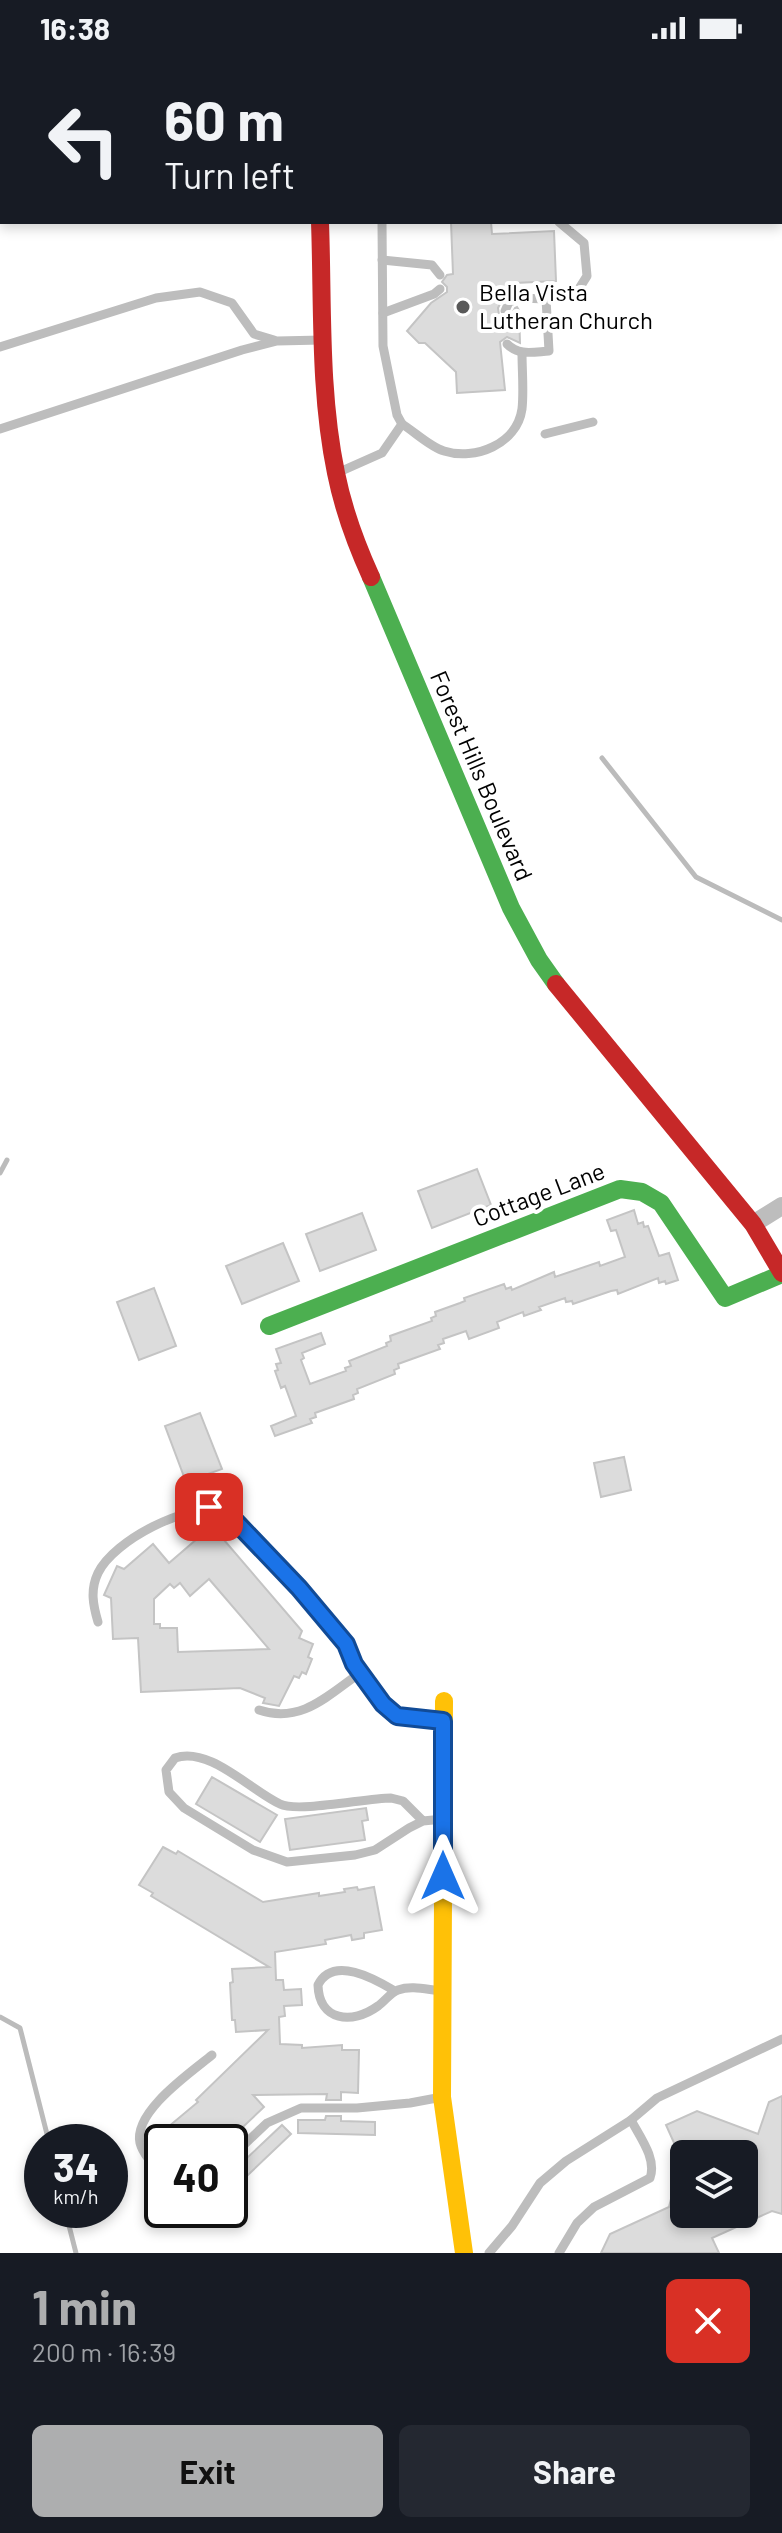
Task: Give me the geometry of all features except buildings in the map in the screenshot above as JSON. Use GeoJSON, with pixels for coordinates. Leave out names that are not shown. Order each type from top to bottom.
{"type":"FeatureCollection","features":[{"type":"Feature","properties":{"kind":"main road","name":"Forest Hills Boulevard"},"geometry":{"type":"LineString","coordinates":[[320,224],[326,410],[336,474],[357,545],[511,908],[539,960],[753,1224],[782,1274]]}},
{"type":"Feature","properties":{"kind":"main road","name":"Cottage Lane"},"geometry":{"type":"LineString","coordinates":[[269,1326],[620,1189],[634,1188],[646,1192],[661,1203],[725,1298],[782,1274]]}},
{"type":"Feature","properties":{"kind":"main road"},"geometry":{"type":"LineString","coordinates":[[444,1701],[442,2097],[464,2253]]}},
{"type":"Feature","properties":{"kind":"street"},"geometry":{"type":"LineString","coordinates":[[753,1224],[782,1206]]}},
{"type":"Feature","properties":{"kind":"lane"},"geometry":{"type":"LineString","coordinates":[[382,224],[383,346],[402,424],[444,451],[480,453],[495,446],[511,433],[522,410],[522,353]]}},
{"type":"Feature","properties":{"kind":"lane"},"geometry":{"type":"LineString","coordinates":[[561,224],[584,243],[587,276],[575,295]]}},
{"type":"Feature","properties":{"kind":"lane"},"geometry":{"type":"LineString","coordinates":[[382,260],[432,265],[440,275]]}},
{"type":"Feature","properties":{"kind":"lane"},"geometry":{"type":"LineString","coordinates":[[383,313],[440,289]]}},
{"type":"Feature","properties":{"kind":"lane"},"geometry":{"type":"LineString","coordinates":[[0,347],[156,298],[200,292],[232,303],[254,334],[277,341]]}},
{"type":"Feature","properties":{"kind":"lane"},"geometry":{"type":"LineString","coordinates":[[505,311],[509,302],[521,298],[575,295],[587,303]]}},
{"type":"Feature","properties":{"kind":"lane"},"geometry":{"type":"LineString","coordinates":[[507,344],[522,353],[549,351],[546,299]]}},
{"type":"Feature","properties":{"kind":"lane"},"geometry":{"type":"LineString","coordinates":[[0,429],[242,350],[277,341],[322,340]]}},
{"type":"Feature","properties":{"kind":"lane"},"geometry":{"type":"LineString","coordinates":[[545,434],[593,422]]}},
{"type":"Feature","properties":{"kind":"lane"},"geometry":{"type":"LineString","coordinates":[[336,474],[382,453],[402,424]]}},
{"type":"Feature","properties":{"kind":"lane"},"geometry":{"type":"LineString","coordinates":[[98,1622],[92,1605],[93,1589],[99,1571],[118,1550],[150,1528],[189,1512],[209,1507],[223,1510],[299,1588],[346,1644],[360,1673],[383,1704],[397,1716],[443,1721]]}},
{"type":"Feature","properties":{"kind":"lane"},"geometry":{"type":"LineString","coordinates":[[259,1710],[284,1715],[300,1713],[360,1673]]}},
{"type":"Feature","properties":{"kind":"lane"},"geometry":{"type":"LineString","coordinates":[[423,1821],[403,1801],[391,1798],[305,1807],[282,1806],[206,1759],[190,1755],[175,1758],[166,1770],[169,1792],[184,1808],[253,1850],[287,1862],[355,1855],[386,1845],[423,1821],[443,1819]]}},
{"type":"Feature","properties":{"kind":"lane"},"geometry":{"type":"LineString","coordinates":[[395,1991],[370,1976],[344,1971],[329,1974],[318,1985],[321,2005],[326,2011],[348,2018],[378,2007],[395,1991],[410,1988],[442,1991]]}},
{"type":"Feature","properties":{"kind":"lane"},"geometry":{"type":"LineString","coordinates":[[489,2253],[512,2226],[540,2183],[566,2161],[631,2120],[657,2098],[782,2039]]}},
{"type":"Feature","properties":{"kind":"lane"},"geometry":{"type":"LineString","coordinates":[[144,2152],[140,2144],[140,2131],[145,2117],[173,2087],[212,2055]]}},
{"type":"Feature","properties":{"kind":"lane"},"geometry":{"type":"LineString","coordinates":[[248,2141],[267,2123],[301,2108],[370,2107],[442,2097]]}},
{"type":"Feature","properties":{"kind":"lane"},"geometry":{"type":"LineString","coordinates":[[559,2253],[577,2223],[594,2207],[650,2178],[650,2156],[631,2120]]}},
{"type":"Feature","properties":{"kind":"waterway"},"geometry":{"type":"LineString","coordinates":[[602,758],[696,877],[782,920]]}},
{"type":"Feature","properties":{"kind":"waterway"},"geometry":{"type":"LineString","coordinates":[[0,1173],[7,1160]]}},
{"type":"Feature","properties":{"kind":"waterway"},"geometry":{"type":"LineString","coordinates":[[0,2017],[20,2028],[44,2124]]}},
{"type":"Feature","properties":{"kind":"waterway"},"geometry":{"type":"LineString","coordinates":[[70,2228],[76,2253]]}},
{"type":"Feature","properties":{"kind":"traffic: fast"},"geometry":{"type":"LineString","coordinates":[[371,577],[511,908],[539,960],[556,984]]}},
{"type":"Feature","properties":{"kind":"traffic: fast"},"geometry":{"type":"LineString","coordinates":[[269,1326],[620,1189],[642,1192],[661,1203],[725,1298],[782,1274]]}},
{"type":"Feature","properties":{"kind":"traffic: slow"},"geometry":{"type":"LineString","coordinates":[[444,1701],[442,2097],[464,2253]]}},
{"type":"Feature","properties":{"kind":"traffic: jam"},"geometry":{"type":"LineString","coordinates":[[320,224],[324,379],[331,442],[346,513],[371,577]]}},
{"type":"Feature","properties":{"kind":"traffic: jam"},"geometry":{"type":"LineString","coordinates":[[556,984],[753,1224],[782,1273]]}},
{"type":"Feature","properties":{"kind":"place","name":"Bella Vista Lutheran Church"},"geometry":{"type":"Point","coordinates":[463,307]}},
{"type":"Feature","properties":{"kind":"route"},"geometry":{"type":"LineString","coordinates":[[209,1507],[223,1510],[299,1588],[346,1644],[354,1664],[383,1704],[397,1716],[443,1721],[443,1876]]}}]}
